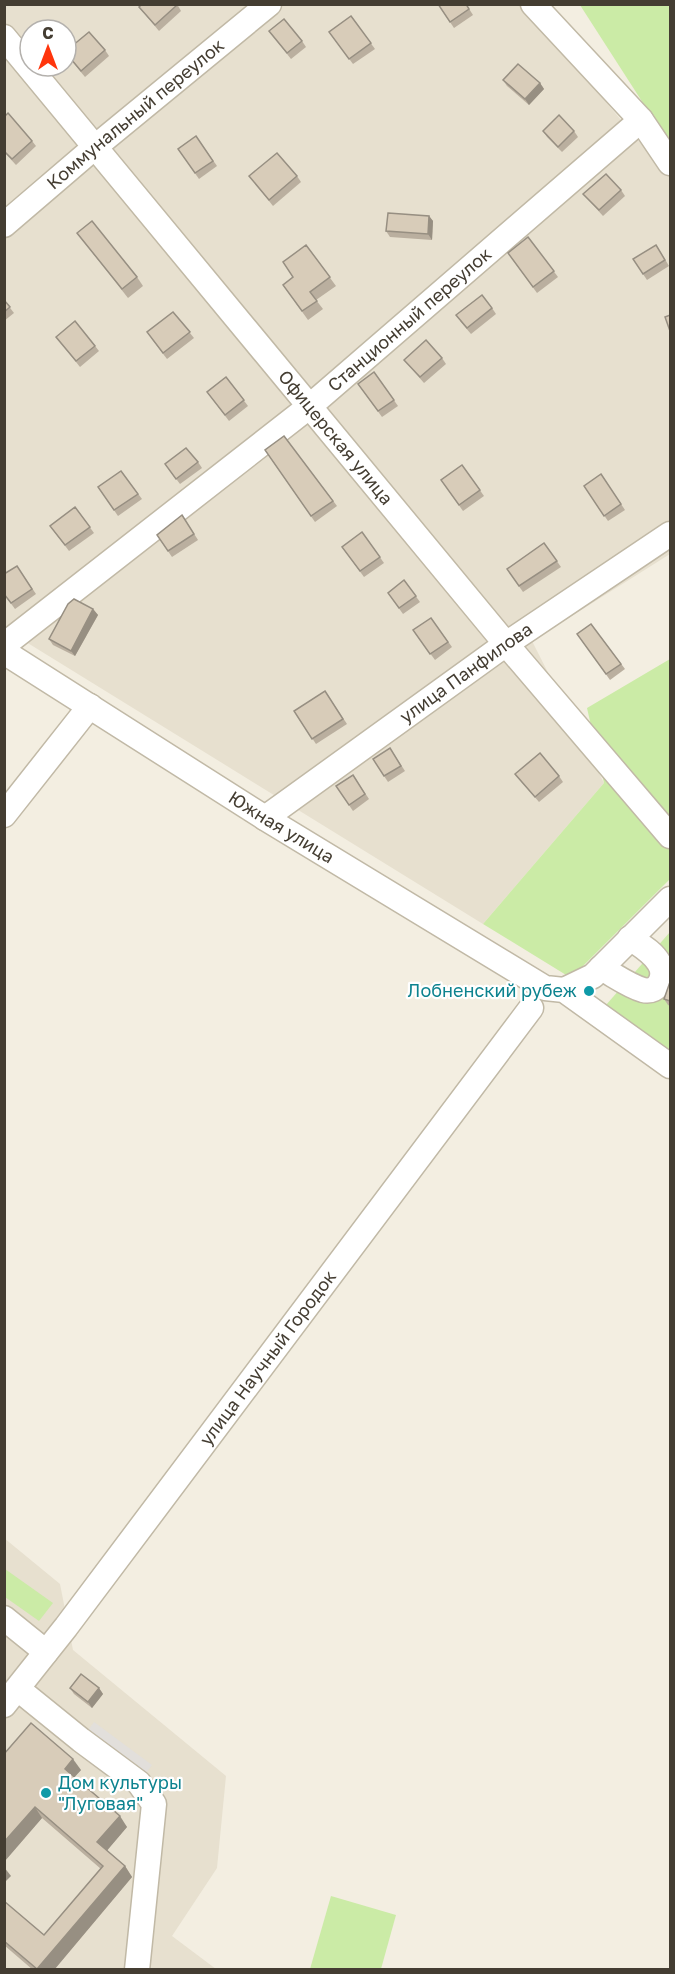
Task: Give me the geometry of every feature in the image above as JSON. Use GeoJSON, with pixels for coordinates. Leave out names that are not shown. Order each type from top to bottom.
{"type":"FeatureCollection","features":[{"type":"Feature","properties":{"kind":"street","name":"Коммунальный переулок"},"geometry":{"type":"LineString","coordinates":[[4,225],[269,4]]}},
{"type":"Feature","properties":{"kind":"street"},"geometry":{"type":"LineString","coordinates":[[533,4],[641,120],[670,163]]}},
{"type":"Feature","properties":{"kind":"street","name":"Офицерская улица"},"geometry":{"type":"LineString","coordinates":[[4,37],[506,644],[670,836]]}},
{"type":"Feature","properties":{"kind":"street","name":"Станционный переулок"},"geometry":{"type":"LineString","coordinates":[[4,645],[310,405],[641,120]]}},
{"type":"Feature","properties":{"kind":"street","name":"улица Панфилова"},"geometry":{"type":"LineString","coordinates":[[265,818],[506,644],[670,534]]}},
{"type":"Feature","properties":{"kind":"street","name":"Южная улица"},"geometry":{"type":"LineString","coordinates":[[4,652],[265,818],[545,988],[564,990]]}},
{"type":"Feature","properties":{"kind":"street"},"geometry":{"type":"LineString","coordinates":[[4,816],[90,706]]}},
{"type":"Feature","properties":{"kind":"street"},"geometry":{"type":"LineString","coordinates":[[670,899],[593,976],[564,990],[670,1066]]}},
{"type":"Feature","properties":{"kind":"street"},"geometry":{"type":"LineString","coordinates":[[601,968],[643,990],[653,991],[658,987],[662,974],[659,963],[647,950],[630,938]]}},
{"type":"Feature","properties":{"kind":"street","name":"улица Научный Городок"},"geometry":{"type":"LineString","coordinates":[[11,1697],[531,1008]]}},
{"type":"Feature","properties":{"kind":"street"},"geometry":{"type":"LineString","coordinates":[[4,1618],[46,1652]]}},
{"type":"Feature","properties":{"kind":"street"},"geometry":{"type":"LineString","coordinates":[[11,1697],[81,1740],[139,1783],[154,1804],[137,1970]]}},
{"type":"Feature","properties":{"kind":"shaded area"},"geometry":{"type":"Polygon","coordinates":[[[4,5],[524,5],[670,178],[670,554],[532,641],[604,783],[483,924],[5,629],[4,5]]]}},
{"type":"Feature","properties":{"kind":"shaded area"},"geometry":{"type":"Polygon","coordinates":[[[4,1538],[60,1584],[73,1650],[226,1776],[217,1868],[172,1936],[216,1969],[5,1969],[4,1538]]]}},
{"type":"Feature","properties":{"kind":"shaded area"},"geometry":{"type":"Polygon","coordinates":[[[94,1722],[152,1765],[139,1783],[81,1740],[94,1722]]]}},
{"type":"Feature","properties":{"kind":"green space"},"geometry":{"type":"Polygon","coordinates":[[[580,5],[670,5],[670,145],[580,5]]]}},
{"type":"Feature","properties":{"kind":"green space"},"geometry":{"type":"Polygon","coordinates":[[[670,659],[670,879],[571,978],[483,924],[604,783],[587,708],[670,659]]]}},
{"type":"Feature","properties":{"kind":"green space"},"geometry":{"type":"Polygon","coordinates":[[[670,932],[670,1055],[606,1005],[670,932]]]}},
{"type":"Feature","properties":{"kind":"green space"},"geometry":{"type":"Polygon","coordinates":[[[5,1569],[53,1603],[39,1621],[5,1597],[5,1569]]]}},
{"type":"Feature","properties":{"kind":"green space"},"geometry":{"type":"Polygon","coordinates":[[[331,1896],[396,1915],[381,1969],[310,1969],[331,1896]]]}},
{"type":"Feature","properties":{"kind":"building"},"geometry":{"type":"Polygon","coordinates":[[[142,4],[177,5],[155,25],[139,7],[142,4]]]}},
{"type":"Feature","properties":{"kind":"building"},"geometry":{"type":"Polygon","coordinates":[[[438,4],[466,4],[469,9],[450,22],[438,4]]]}},
{"type":"Feature","properties":{"kind":"building"},"geometry":{"type":"Polygon","coordinates":[[[351,16],[371,43],[349,59],[329,32],[351,16]]]}},
{"type":"Feature","properties":{"kind":"building"},"geometry":{"type":"Polygon","coordinates":[[[284,19],[302,41],[287,53],[269,31],[284,19]]]}},
{"type":"Feature","properties":{"kind":"building"},"geometry":{"type":"Polygon","coordinates":[[[89,32],[105,50],[81,71],[78,67],[78,41],[89,32]]]}},
{"type":"Feature","properties":{"kind":"building"},"geometry":{"type":"Polygon","coordinates":[[[518,64],[540,83],[525,99],[503,80],[518,64]]]}},
{"type":"Feature","properties":{"kind":"building"},"geometry":{"type":"Polygon","coordinates":[[[8,113],[32,141],[12,159],[4,151],[4,117],[8,113]]]}},
{"type":"Feature","properties":{"kind":"building"},"geometry":{"type":"Polygon","coordinates":[[[559,115],[574,131],[558,147],[543,131],[559,115]]]}},
{"type":"Feature","properties":{"kind":"building"},"geometry":{"type":"Polygon","coordinates":[[[196,136],[213,161],[195,173],[178,149],[196,136]]]}},
{"type":"Feature","properties":{"kind":"building"},"geometry":{"type":"Polygon","coordinates":[[[277,153],[297,176],[269,200],[249,176],[277,153]]]}},
{"type":"Feature","properties":{"kind":"building"},"geometry":{"type":"Polygon","coordinates":[[[606,174],[621,190],[599,210],[583,194],[606,174]]]}},
{"type":"Feature","properties":{"kind":"building"},"geometry":{"type":"Polygon","coordinates":[[[388,213],[429,216],[428,234],[386,231],[388,213]]]}},
{"type":"Feature","properties":{"kind":"building"},"geometry":{"type":"Polygon","coordinates":[[[92,221],[137,277],[122,289],[77,233],[92,221]]]}},
{"type":"Feature","properties":{"kind":"building"},"geometry":{"type":"Polygon","coordinates":[[[528,237],[554,271],[533,287],[508,253],[528,237]]]}},
{"type":"Feature","properties":{"kind":"building"},"geometry":{"type":"Polygon","coordinates":[[[306,245],[330,277],[310,292],[317,301],[302,311],[283,285],[293,277],[283,262],[306,245]]]}},
{"type":"Feature","properties":{"kind":"building"},"geometry":{"type":"Polygon","coordinates":[[[656,245],[665,260],[643,274],[633,259],[656,245]]]}},
{"type":"Feature","properties":{"kind":"building"},"geometry":{"type":"Polygon","coordinates":[[[482,295],[492,308],[467,328],[456,315],[482,295]]]}},
{"type":"Feature","properties":{"kind":"building"},"geometry":{"type":"Polygon","coordinates":[[[4,300],[10,307],[4,312],[4,300]]]}},
{"type":"Feature","properties":{"kind":"building"},"geometry":{"type":"Polygon","coordinates":[[[173,312],[190,332],[163,353],[147,332],[173,312]]]}},
{"type":"Feature","properties":{"kind":"building"},"geometry":{"type":"Polygon","coordinates":[[[670,315],[670,331],[665,317],[670,315]]]}},
{"type":"Feature","properties":{"kind":"building"},"geometry":{"type":"Polygon","coordinates":[[[75,321],[95,346],[76,361],[56,337],[75,321]]]}},
{"type":"Feature","properties":{"kind":"building"},"geometry":{"type":"Polygon","coordinates":[[[426,340],[442,358],[420,377],[404,360],[426,340]]]}},
{"type":"Feature","properties":{"kind":"building"},"geometry":{"type":"Polygon","coordinates":[[[374,372],[394,400],[378,411],[358,384],[374,372]]]}},
{"type":"Feature","properties":{"kind":"building"},"geometry":{"type":"Polygon","coordinates":[[[226,377],[244,400],[225,415],[207,392],[226,377]]]}},
{"type":"Feature","properties":{"kind":"building"},"geometry":{"type":"Polygon","coordinates":[[[284,436],[333,501],[311,516],[265,450],[284,436]]]}},
{"type":"Feature","properties":{"kind":"building"},"geometry":{"type":"Polygon","coordinates":[[[186,448],[198,462],[176,479],[165,464],[186,448]]]}},
{"type":"Feature","properties":{"kind":"building"},"geometry":{"type":"Polygon","coordinates":[[[462,465],[480,490],[459,505],[441,480],[462,465]]]}},
{"type":"Feature","properties":{"kind":"building"},"geometry":{"type":"Polygon","coordinates":[[[121,471],[138,494],[114,510],[98,487],[121,471]]]}},
{"type":"Feature","properties":{"kind":"building"},"geometry":{"type":"Polygon","coordinates":[[[601,474],[621,504],[604,516],[584,486],[601,474]]]}},
{"type":"Feature","properties":{"kind":"building"},"geometry":{"type":"Polygon","coordinates":[[[75,507],[90,527],[65,545],[50,526],[75,507]]]}},
{"type":"Feature","properties":{"kind":"building"},"geometry":{"type":"Polygon","coordinates":[[[182,515],[194,534],[168,551],[157,535],[182,515]]]}},
{"type":"Feature","properties":{"kind":"building"},"geometry":{"type":"Polygon","coordinates":[[[362,532],[380,557],[360,571],[342,547],[362,532]]]}},
{"type":"Feature","properties":{"kind":"building"},"geometry":{"type":"Polygon","coordinates":[[[544,543],[557,561],[519,586],[507,569],[544,543]]]}},
{"type":"Feature","properties":{"kind":"building"},"geometry":{"type":"Polygon","coordinates":[[[17,566],[32,589],[11,603],[4,594],[4,574],[17,566]]]}},
{"type":"Feature","properties":{"kind":"building"},"geometry":{"type":"Polygon","coordinates":[[[404,580],[416,596],[399,608],[388,593],[404,580]]]}},
{"type":"Feature","properties":{"kind":"building"},"geometry":{"type":"Polygon","coordinates":[[[74,599],[93,609],[71,651],[49,639],[68,604],[74,599]]]}},
{"type":"Feature","properties":{"kind":"building"},"geometry":{"type":"Polygon","coordinates":[[[431,618],[448,642],[430,654],[413,630],[431,618]]]}},
{"type":"Feature","properties":{"kind":"building"},"geometry":{"type":"Polygon","coordinates":[[[591,624],[621,664],[606,674],[577,634],[591,624]]]}},
{"type":"Feature","properties":{"kind":"building"},"geometry":{"type":"Polygon","coordinates":[[[325,691],[343,719],[312,739],[294,711],[325,691]]]}},
{"type":"Feature","properties":{"kind":"building"},"geometry":{"type":"Polygon","coordinates":[[[390,748],[401,766],[384,776],[373,759],[390,748]]]}},
{"type":"Feature","properties":{"kind":"building"},"geometry":{"type":"Polygon","coordinates":[[[540,753],[559,776],[535,797],[515,774],[540,753]]]}},
{"type":"Feature","properties":{"kind":"building"},"geometry":{"type":"Polygon","coordinates":[[[353,775],[365,794],[349,805],[336,786],[353,775]]]}},
{"type":"Feature","properties":{"kind":"building"},"geometry":{"type":"Polygon","coordinates":[[[670,982],[670,1001],[664,999],[670,982]]]}},
{"type":"Feature","properties":{"kind":"building"},"geometry":{"type":"Polygon","coordinates":[[[81,1674],[99,1688],[88,1702],[70,1688],[81,1674]]]}},
{"type":"Feature","properties":{"kind":"building"},"geometry":{"type":"Polygon","coordinates":[[[31,1723],[73,1759],[65,1769],[120,1816],[97,1842],[125,1866],[37,1969],[4,1941],[4,1901],[44,1935],[103,1866],[35,1807],[4,1842],[4,1754],[31,1723]]]}},
{"type":"Feature","properties":{"kind":"place","name":"Лобненский рубеж"},"geometry":{"type":"Point","coordinates":[589,991]}},
{"type":"Feature","properties":{"kind":"place","name":"Дом культуры \"Луговая\""},"geometry":{"type":"Point","coordinates":[46,1793]}}]}
